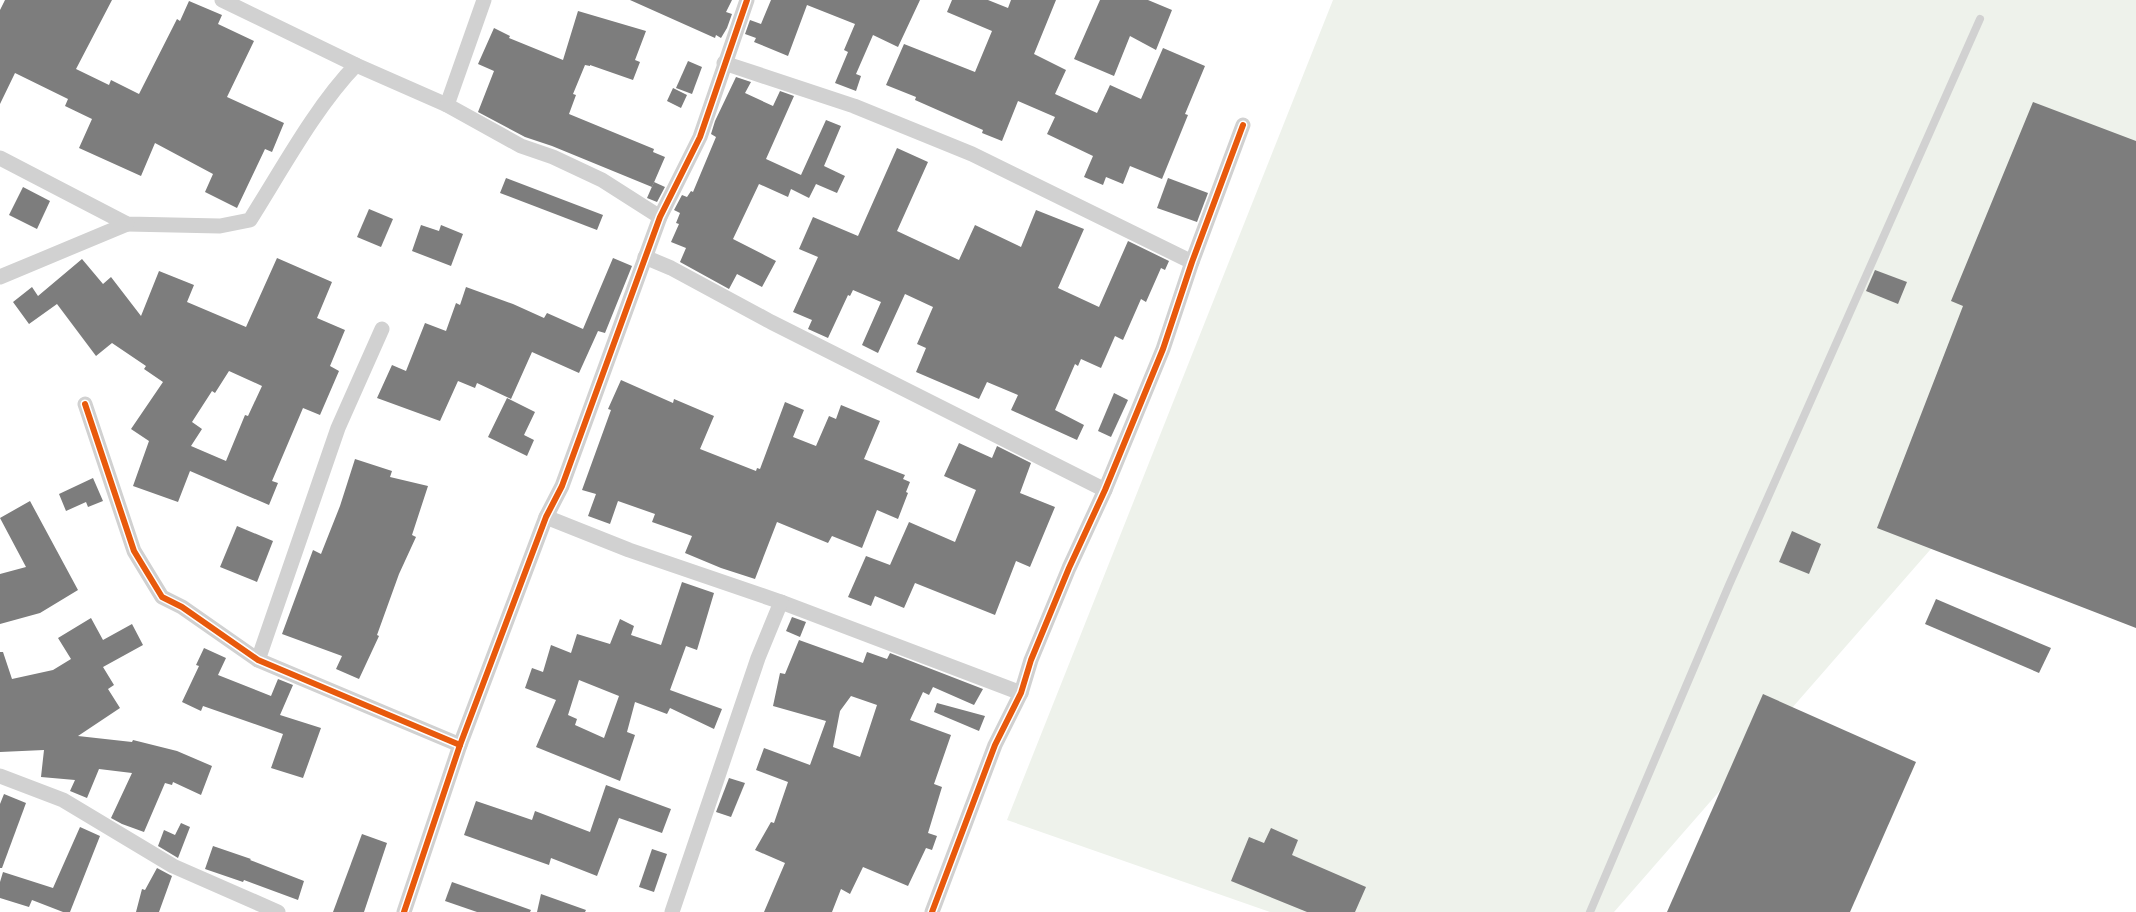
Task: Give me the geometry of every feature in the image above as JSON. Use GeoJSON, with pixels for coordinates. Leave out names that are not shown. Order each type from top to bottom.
{"type":"FeatureCollection","features":[{"type":"Feature","properties":{"kind":"street"},"geometry":{"type":"LineString","coordinates":[[222,0],[356,65],[447,105],[521,146],[553,157],[602,180],[660,217]]}},
{"type":"Feature","properties":{"kind":"street"},"geometry":{"type":"LineString","coordinates":[[447,105],[484,0]]}},
{"type":"Feature","properties":{"kind":"street"},"geometry":{"type":"LineString","coordinates":[[404,912],[460,745],[546,518],[562,486],[660,217],[700,137],[746,0]]}},
{"type":"Feature","properties":{"kind":"street"},"geometry":{"type":"LineString","coordinates":[[724,63],[854,106],[972,154],[1192,262]]}},
{"type":"Feature","properties":{"kind":"street"},"geometry":{"type":"LineString","coordinates":[[0,277],[127,224],[220,226],[250,220],[313,122],[345,77],[356,65]]}},
{"type":"Feature","properties":{"kind":"street"},"geometry":{"type":"LineString","coordinates":[[932,912],[996,745],[1021,693],[1031,660],[1061,586],[1105,490],[1163,349],[1192,262],[1243,125]]}},
{"type":"Feature","properties":{"kind":"street"},"geometry":{"type":"LineString","coordinates":[[0,158],[127,224]]}},
{"type":"Feature","properties":{"kind":"street"},"geometry":{"type":"LineString","coordinates":[[645,257],[671,268],[771,322],[1105,490]]}},
{"type":"Feature","properties":{"kind":"street"},"geometry":{"type":"LineString","coordinates":[[258,660],[338,428],[382,329]]}},
{"type":"Feature","properties":{"kind":"street"},"geometry":{"type":"LineString","coordinates":[[85,404],[134,551],[162,596],[182,607],[258,660],[460,745]]}},
{"type":"Feature","properties":{"kind":"street"},"geometry":{"type":"LineString","coordinates":[[546,518],[628,550],[781,602],[1021,693]]}},
{"type":"Feature","properties":{"kind":"street"},"geometry":{"type":"LineString","coordinates":[[672,912],[758,658],[781,602]]}},
{"type":"Feature","properties":{"kind":"street"},"geometry":{"type":"LineString","coordinates":[[0,776],[64,800],[173,866],[278,912]]}},
{"type":"Feature","properties":{"kind":"lane"},"geometry":{"type":"LineString","coordinates":[[1590,912],[1729,585],[1980,19]]}},
{"type":"Feature","properties":{"kind":"lane"},"geometry":{"type":"LineString","coordinates":[[1593,903],[1595,912]]}},
{"type":"Feature","properties":{"kind":"shaded area"},"geometry":{"type":"Polygon","coordinates":[[[1333,0],[2136,0],[2136,314],[1614,912],[1270,912],[1007,820],[1333,0]]]}},
{"type":"Feature","properties":{"kind":"building"},"geometry":{"type":"Polygon","coordinates":[[[5,0],[112,0],[76,69],[109,85],[111,80],[139,94],[177,19],[180,21],[189,1],[222,15],[218,24],[254,41],[227,97],[284,123],[272,152],[265,149],[237,208],[205,192],[213,174],[155,143],[141,176],[79,148],[92,119],[65,106],[68,99],[15,73],[0,104],[0,10],[5,0]]]}},
{"type":"Feature","properties":{"kind":"building"},"geometry":{"type":"Polygon","coordinates":[[[630,0],[732,0],[726,12],[732,14],[721,38],[716,35],[715,38],[630,0]]]}},
{"type":"Feature","properties":{"kind":"building"},"geometry":{"type":"Polygon","coordinates":[[[771,0],[920,0],[898,47],[873,35],[856,74],[861,76],[856,91],[835,83],[848,52],[844,50],[855,24],[807,5],[788,56],[754,42],[756,38],[745,34],[750,20],[761,24],[771,0]]]}},
{"type":"Feature","properties":{"kind":"building"},"geometry":{"type":"Polygon","coordinates":[[[952,0],[988,0],[1008,8],[1011,0],[1056,0],[1034,54],[1066,70],[1055,94],[1097,113],[1110,85],[1141,99],[1163,48],[1205,66],[1185,114],[1188,115],[1162,179],[1130,166],[1123,184],[1106,177],[1103,185],[1084,177],[1093,156],[1047,134],[1055,117],[1018,101],[1002,141],[982,133],[983,130],[915,100],[916,97],[886,85],[904,44],[975,72],[992,31],[947,12],[952,0]]]}},
{"type":"Feature","properties":{"kind":"building"},"geometry":{"type":"Polygon","coordinates":[[[1100,0],[1148,0],[1172,10],[1156,50],[1130,36],[1114,76],[1074,59],[1100,0]]]}},
{"type":"Feature","properties":{"kind":"building"},"geometry":{"type":"Polygon","coordinates":[[[578,11],[646,31],[635,60],[640,62],[633,80],[585,65],[573,94],[576,95],[569,114],[654,149],[653,152],[665,157],[652,187],[552,146],[525,137],[478,112],[494,71],[478,64],[494,28],[510,36],[509,38],[563,60],[578,11]]]}},
{"type":"Feature","properties":{"kind":"building"},"geometry":{"type":"Polygon","coordinates":[[[688,61],[702,67],[692,94],[676,88],[688,61]]]}},
{"type":"Feature","properties":{"kind":"building"},"geometry":{"type":"Polygon","coordinates":[[[736,77],[751,82],[745,93],[773,106],[780,91],[794,96],[766,159],[801,175],[826,120],[841,126],[824,166],[845,176],[837,193],[816,184],[809,198],[791,189],[788,197],[759,184],[733,239],[776,261],[762,287],[737,274],[729,289],[680,262],[686,248],[671,242],[679,224],[676,223],[680,213],[674,210],[682,195],[687,197],[691,191],[693,192],[716,137],[711,134],[715,121],[736,77]]]}},
{"type":"Feature","properties":{"kind":"building"},"geometry":{"type":"Polygon","coordinates":[[[673,88],[687,95],[681,108],[667,101],[673,88]]]}},
{"type":"Feature","properties":{"kind":"building"},"geometry":{"type":"Polygon","coordinates":[[[2033,102],[2136,141],[2136,628],[1877,528],[1963,306],[1951,301],[2033,102]]]}},
{"type":"Feature","properties":{"kind":"building"},"geometry":{"type":"Polygon","coordinates":[[[897,148],[928,162],[897,231],[959,260],[975,225],[1021,247],[1036,210],[1084,229],[1058,288],[1099,307],[1128,241],[1169,261],[1165,270],[1161,268],[1146,302],[1141,299],[1123,340],[1115,336],[1101,368],[1081,359],[1078,366],[1075,364],[1055,410],[1084,425],[1077,440],[1011,410],[1018,395],[987,382],[979,399],[916,372],[926,348],[917,344],[933,307],[905,294],[878,353],[862,345],[881,302],[853,290],[850,296],[848,295],[828,338],[808,329],[812,320],[793,312],[818,257],[799,249],[813,217],[858,236],[897,148]]]}},
{"type":"Feature","properties":{"kind":"building"},"geometry":{"type":"Polygon","coordinates":[[[506,178],[603,215],[597,230],[500,193],[506,178]]]}},
{"type":"Feature","properties":{"kind":"building"},"geometry":{"type":"Polygon","coordinates":[[[1168,178],[1208,193],[1197,222],[1157,208],[1168,178]]]}},
{"type":"Feature","properties":{"kind":"building"},"geometry":{"type":"Polygon","coordinates":[[[654,182],[665,187],[657,202],[647,198],[654,182]]]}},
{"type":"Feature","properties":{"kind":"building"},"geometry":{"type":"Polygon","coordinates":[[[23,187],[50,201],[37,229],[9,215],[23,187]]]}},
{"type":"Feature","properties":{"kind":"building"},"geometry":{"type":"Polygon","coordinates":[[[369,209],[393,219],[381,247],[357,237],[369,209]]]}},
{"type":"Feature","properties":{"kind":"building"},"geometry":{"type":"Polygon","coordinates":[[[421,225],[439,231],[441,225],[463,234],[451,266],[412,251],[421,225]]]}},
{"type":"Feature","properties":{"kind":"building"},"geometry":{"type":"Polygon","coordinates":[[[277,258],[332,282],[317,318],[345,330],[330,366],[339,371],[320,415],[303,408],[272,481],[278,483],[269,505],[190,471],[178,502],[133,486],[149,441],[131,429],[163,382],[144,369],[146,366],[112,343],[96,356],[57,304],[29,324],[13,302],[32,287],[38,296],[82,259],[103,284],[111,277],[141,316],[159,271],[194,285],[187,302],[246,327],[277,258]],[[229,371],[215,393],[212,391],[192,422],[202,429],[191,446],[226,461],[245,415],[248,416],[262,386],[229,371]]]}},
{"type":"Feature","properties":{"kind":"building"},"geometry":{"type":"Polygon","coordinates":[[[613,258],[632,266],[605,333],[598,331],[579,373],[532,352],[511,399],[477,383],[475,388],[458,381],[440,421],[377,398],[392,365],[406,371],[425,323],[446,331],[456,303],[460,305],[466,287],[513,304],[544,318],[547,313],[583,329],[613,258]]]}},
{"type":"Feature","properties":{"kind":"building"},"geometry":{"type":"Polygon","coordinates":[[[1875,270],[1907,282],[1898,304],[1866,291],[1875,270]]]}},
{"type":"Feature","properties":{"kind":"building"},"geometry":{"type":"Polygon","coordinates":[[[621,380],[673,403],[674,399],[714,416],[700,449],[756,471],[757,468],[760,469],[785,402],[804,410],[793,437],[816,446],[829,416],[836,419],[841,405],[880,421],[864,459],[905,475],[903,479],[910,482],[898,519],[877,510],[862,548],[832,536],[828,543],[777,522],[755,579],[721,568],[685,553],[692,536],[652,522],[655,514],[618,501],[610,524],[588,516],[596,494],[582,490],[611,410],[608,409],[621,380]]]}},
{"type":"Feature","properties":{"kind":"building"},"geometry":{"type":"Polygon","coordinates":[[[1114,393],[1128,400],[1111,437],[1098,431],[1114,393]]]}},
{"type":"Feature","properties":{"kind":"building"},"geometry":{"type":"Polygon","coordinates":[[[507,398],[535,412],[524,435],[534,440],[527,456],[488,437],[507,398]]]}},
{"type":"Feature","properties":{"kind":"building"},"geometry":{"type":"Polygon","coordinates":[[[959,443],[992,458],[997,446],[1031,463],[1020,493],[1055,507],[1030,567],[1016,561],[995,615],[915,583],[904,608],[875,596],[871,606],[848,597],[866,556],[890,565],[909,522],[955,542],[976,490],[944,476],[959,443]]]}},
{"type":"Feature","properties":{"kind":"building"},"geometry":{"type":"Polygon","coordinates":[[[355,459],[392,471],[390,477],[428,486],[412,535],[416,537],[399,574],[377,635],[379,636],[359,679],[336,669],[342,656],[282,634],[313,550],[321,554],[340,506],[355,459]]]}},
{"type":"Feature","properties":{"kind":"building"},"geometry":{"type":"Polygon","coordinates":[[[93,478],[103,501],[88,507],[86,502],[66,511],[59,494],[93,478]]]}},
{"type":"Feature","properties":{"kind":"building"},"geometry":{"type":"Polygon","coordinates":[[[30,501],[78,590],[40,613],[0,624],[0,574],[26,567],[0,518],[30,501]]]}},
{"type":"Feature","properties":{"kind":"building"},"geometry":{"type":"Polygon","coordinates":[[[237,526],[273,541],[257,582],[220,567],[237,526]]]}},
{"type":"Feature","properties":{"kind":"building"},"geometry":{"type":"Polygon","coordinates":[[[1792,531],[1821,544],[1809,574],[1779,562],[1792,531]]]}},
{"type":"Feature","properties":{"kind":"building"},"geometry":{"type":"Polygon","coordinates":[[[682,582],[714,593],[697,650],[686,646],[670,690],[722,709],[714,729],[670,708],[667,714],[635,702],[627,732],[635,735],[620,781],[536,747],[556,700],[525,688],[532,668],[543,672],[551,645],[571,653],[577,634],[610,644],[620,619],[634,626],[631,635],[661,645],[682,582]],[[579,680],[568,715],[577,719],[575,725],[604,738],[619,696],[579,680]]]}},
{"type":"Feature","properties":{"kind":"building"},"geometry":{"type":"Polygon","coordinates":[[[1936,599],[2051,648],[2039,673],[1925,624],[1936,599]]]}},
{"type":"Feature","properties":{"kind":"building"},"geometry":{"type":"Polygon","coordinates":[[[792,617],[806,622],[800,637],[786,631],[792,617]]]}},
{"type":"Feature","properties":{"kind":"building"},"geometry":{"type":"Polygon","coordinates":[[[91,618],[103,640],[132,624],[143,645],[103,667],[114,685],[108,689],[120,708],[78,736],[132,742],[133,740],[177,751],[212,766],[201,795],[173,782],[172,785],[165,783],[144,832],[111,818],[132,773],[99,769],[87,798],[70,791],[75,780],[41,777],[44,750],[0,752],[0,652],[3,652],[12,679],[53,670],[71,659],[58,638],[91,618]]]}},
{"type":"Feature","properties":{"kind":"building"},"geometry":{"type":"Polygon","coordinates":[[[799,640],[863,663],[867,652],[887,659],[890,653],[983,689],[974,705],[933,687],[929,695],[923,692],[910,720],[951,735],[934,784],[942,787],[928,833],[937,836],[932,850],[926,848],[908,886],[863,867],[850,894],[841,889],[832,912],[764,912],[785,863],[755,850],[771,822],[774,823],[788,782],[756,770],[764,748],[810,765],[826,721],[773,706],[780,673],[785,674],[799,640]],[[851,696],[840,711],[833,747],[860,757],[877,705],[851,696]]]}},
{"type":"Feature","properties":{"kind":"building"},"geometry":{"type":"Polygon","coordinates":[[[204,648],[226,658],[218,675],[271,696],[278,679],[293,685],[280,715],[321,728],[303,778],[271,768],[283,734],[203,706],[201,711],[182,702],[199,666],[196,665],[204,648]]]}},
{"type":"Feature","properties":{"kind":"building"},"geometry":{"type":"Polygon","coordinates":[[[1763,694],[1916,762],[1850,912],[1667,912],[1763,694]]]}},
{"type":"Feature","properties":{"kind":"building"},"geometry":{"type":"Polygon","coordinates":[[[937,703],[985,716],[979,731],[934,712],[937,703]]]}},
{"type":"Feature","properties":{"kind":"building"},"geometry":{"type":"Polygon","coordinates":[[[729,778],[745,783],[731,817],[716,812],[729,778]]]}},
{"type":"Feature","properties":{"kind":"building"},"geometry":{"type":"Polygon","coordinates":[[[606,785],[671,809],[662,833],[619,818],[597,876],[551,858],[549,865],[464,835],[476,801],[532,820],[535,811],[590,832],[606,785]]]}},
{"type":"Feature","properties":{"kind":"building"},"geometry":{"type":"Polygon","coordinates":[[[4,794],[26,803],[2,868],[0,868],[0,804],[4,794]]]}},
{"type":"Feature","properties":{"kind":"building"},"geometry":{"type":"Polygon","coordinates":[[[181,823],[190,827],[178,858],[158,846],[164,830],[175,835],[181,823]]]}},
{"type":"Feature","properties":{"kind":"building"},"geometry":{"type":"Polygon","coordinates":[[[80,827],[100,836],[70,912],[63,912],[32,900],[29,907],[0,898],[0,882],[3,872],[53,888],[80,827]]]}},
{"type":"Feature","properties":{"kind":"building"},"geometry":{"type":"Polygon","coordinates":[[[1271,828],[1298,840],[1292,855],[1366,887],[1355,912],[1307,912],[1231,881],[1249,837],[1264,843],[1271,828]]]}},
{"type":"Feature","properties":{"kind":"building"},"geometry":{"type":"Polygon","coordinates":[[[362,834],[387,843],[364,912],[333,912],[362,834]]]}},
{"type":"Feature","properties":{"kind":"building"},"geometry":{"type":"Polygon","coordinates":[[[213,846],[251,859],[304,881],[298,900],[244,880],[243,882],[205,869],[213,846]]]}},
{"type":"Feature","properties":{"kind":"building"},"geometry":{"type":"Polygon","coordinates":[[[652,849],[667,854],[654,892],[639,887],[652,849]]]}},
{"type":"Feature","properties":{"kind":"building"},"geometry":{"type":"Polygon","coordinates":[[[157,868],[172,876],[159,912],[136,912],[142,889],[145,890],[157,868]]]}},
{"type":"Feature","properties":{"kind":"building"},"geometry":{"type":"Polygon","coordinates":[[[452,882],[531,910],[530,912],[477,912],[445,901],[452,882]]]}},
{"type":"Feature","properties":{"kind":"building"},"geometry":{"type":"Polygon","coordinates":[[[541,894],[586,910],[585,912],[537,912],[541,894]]]}},
{"type":"Feature","properties":{"kind":"cycle path"},"geometry":{"type":"LineString","coordinates":[[404,912],[460,745],[546,517],[562,486],[660,217],[700,137],[747,0]]}},
{"type":"Feature","properties":{"kind":"cycle path"},"geometry":{"type":"LineString","coordinates":[[932,912],[995,745],[1021,693],[1031,660],[1069,568],[1105,490],[1163,349],[1192,262],[1243,125]]}},
{"type":"Feature","properties":{"kind":"cycle path"},"geometry":{"type":"LineString","coordinates":[[85,404],[134,551],[162,597],[182,607],[258,660],[460,745]]}}]}
